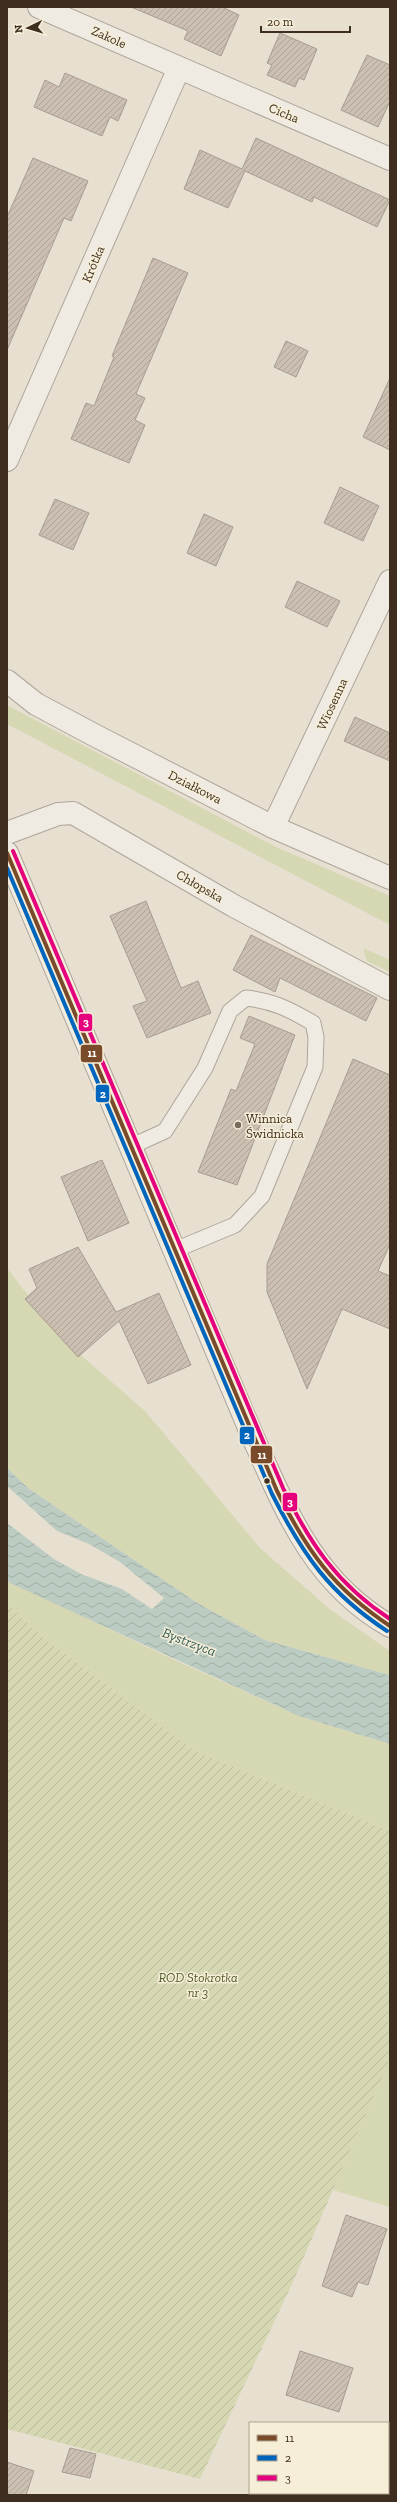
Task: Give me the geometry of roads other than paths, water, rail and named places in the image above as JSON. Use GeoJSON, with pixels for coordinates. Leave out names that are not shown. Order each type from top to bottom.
{"type":"FeatureCollection","features":[{"type":"Feature","properties":{"kind":"street","name":"Zakole"},"geometry":{"type":"LineString","coordinates":[[39,7],[178,68]]}},
{"type":"Feature","properties":{"kind":"street","name":"Cicha"},"geometry":{"type":"LineString","coordinates":[[178,68],[390,159]]}},
{"type":"Feature","properties":{"kind":"street","name":"Krótka"},"geometry":{"type":"LineString","coordinates":[[7,460],[178,68]]}},
{"type":"Feature","properties":{"kind":"street","name":"Wiosenna"},"geometry":{"type":"LineString","coordinates":[[273,827],[390,582]]}},
{"type":"Feature","properties":{"kind":"street","name":"Działkowa"},"geometry":{"type":"LineString","coordinates":[[7,681],[36,704],[273,827],[390,878]]}},
{"type":"Feature","properties":{"kind":"street","name":"Chłopska"},"geometry":{"type":"LineString","coordinates":[[7,833],[58,814],[66,812],[73,813],[234,906],[390,989]]}},
{"type":"Feature","properties":{"kind":"street"},"geometry":{"type":"LineString","coordinates":[[7,853],[132,1146],[252,1435],[283,1503],[312,1556],[344,1593],[390,1626]]}},
{"type":"Feature","properties":{"kind":"lane"},"geometry":{"type":"LineString","coordinates":[[132,1146],[165,1131],[205,1068],[230,1011],[246,998],[267,1000],[290,1010],[313,1023],[316,1037],[315,1067],[262,1196],[235,1225],[175,1250]]}},
{"type":"Feature","properties":{"kind":"water","name":"Bystrzyca"},"geometry":{"type":"Polygon","coordinates":[[[7,1468],[28,1488],[199,1604],[265,1640],[390,1675],[390,1744],[299,1716],[10,1583],[7,1580],[7,1523],[54,1559],[81,1574],[122,1589],[152,1609],[164,1598],[120,1562],[89,1544],[57,1531],[7,1486],[7,1468]]]}},
{"type":"Feature","properties":{"kind":"place","name":"Winnica Świdnicka"},"geometry":{"type":"Point","coordinates":[238,1125]}},
{"type":"Feature","properties":{"kind":"park label","name":"ROD Stokrotka nr 3"},"geometry":{"type":"Point","coordinates":[198,1984]}}]}
